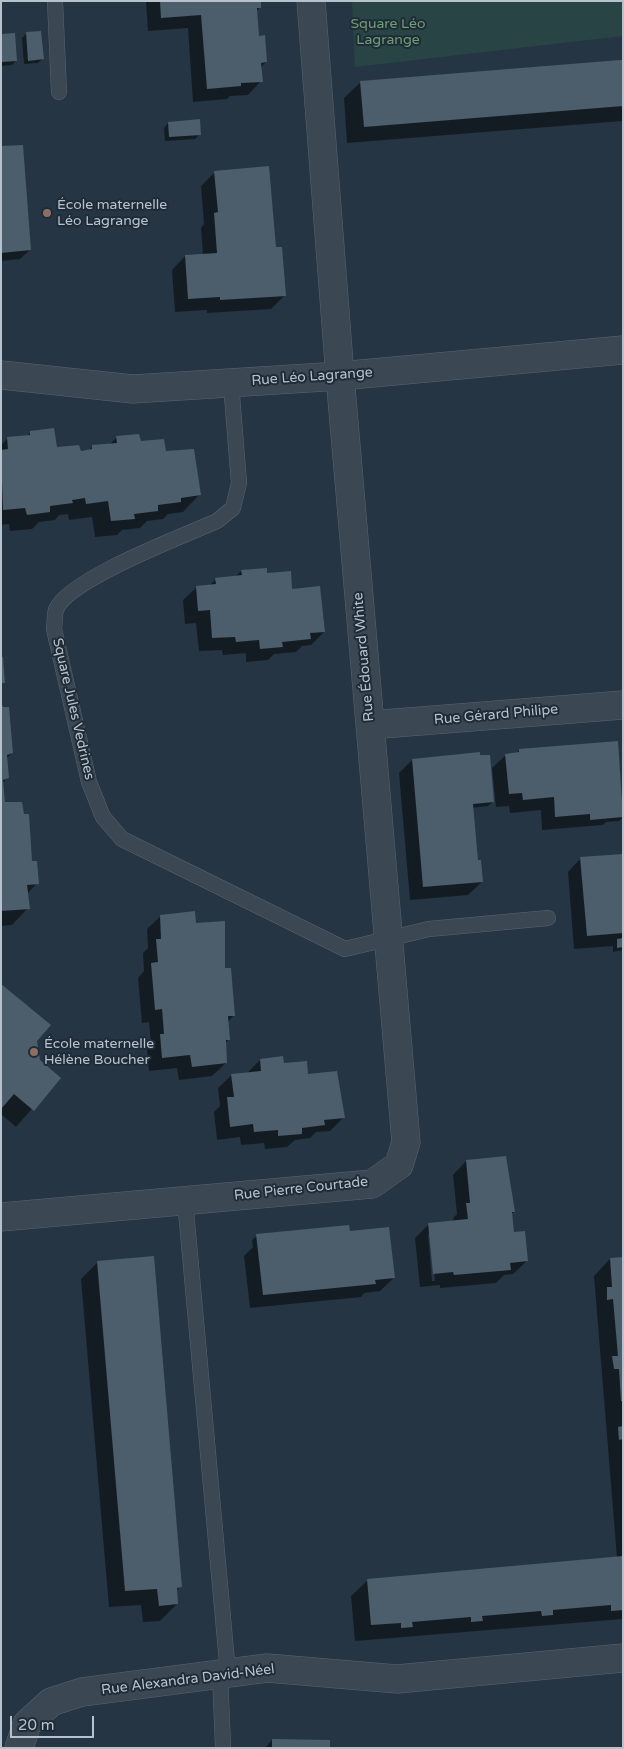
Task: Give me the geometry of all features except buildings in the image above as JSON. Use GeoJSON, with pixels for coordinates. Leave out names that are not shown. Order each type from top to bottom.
{"type":"FeatureCollection","features":[{"type":"Feature","properties":{"kind":"street","name":"Rue Édouard White"},"geometry":{"type":"LineString","coordinates":[[311,1],[387,939]]}},
{"type":"Feature","properties":{"kind":"street","name":"Rue Léo Lagrange"},"geometry":{"type":"LineString","coordinates":[[1,375],[132,389],[340,376],[623,350]]}},
{"type":"Feature","properties":{"kind":"street","name":"Rue Gérard Philipe"},"geometry":{"type":"LineString","coordinates":[[370,725],[623,704]]}},
{"type":"Feature","properties":{"kind":"street","name":"Rue Pierre Courtade"},"geometry":{"type":"LineString","coordinates":[[1,1217],[372,1184],[399,1165],[406,1142],[387,939]]}},
{"type":"Feature","properties":{"kind":"street","name":"Rue Alexandra David-Néel"},"geometry":{"type":"LineString","coordinates":[[19,1748],[26,1724],[51,1702],[82,1692],[267,1668],[397,1679],[623,1658]]}},
{"type":"Feature","properties":{"kind":"lane"},"geometry":{"type":"LineString","coordinates":[[55,1],[59,92]]}},
{"type":"Feature","properties":{"kind":"lane","name":"Square Jules Vedrines"},"geometry":{"type":"LineString","coordinates":[[231,383],[240,483],[233,508],[218,521],[92,577],[71,591],[56,610],[54,629],[90,782],[103,817],[122,839],[345,949],[429,929],[548,918]]}},
{"type":"Feature","properties":{"kind":"lane"},"geometry":{"type":"LineString","coordinates":[[185,1200],[224,1673],[223,1746]]}},
{"type":"Feature","properties":{"kind":"green space","name":"Square Léo Lagrange"},"geometry":{"type":"Polygon","coordinates":[[[352,1],[623,1],[623,36],[355,67],[352,1]]]}},
{"type":"Feature","properties":{"kind":"place","name":"École maternelle Léo Lagrange"},"geometry":{"type":"Point","coordinates":[47,213]}},
{"type":"Feature","properties":{"kind":"place","name":"École maternelle Hélène Boucher"},"geometry":{"type":"Point","coordinates":[34,1052]}}]}
